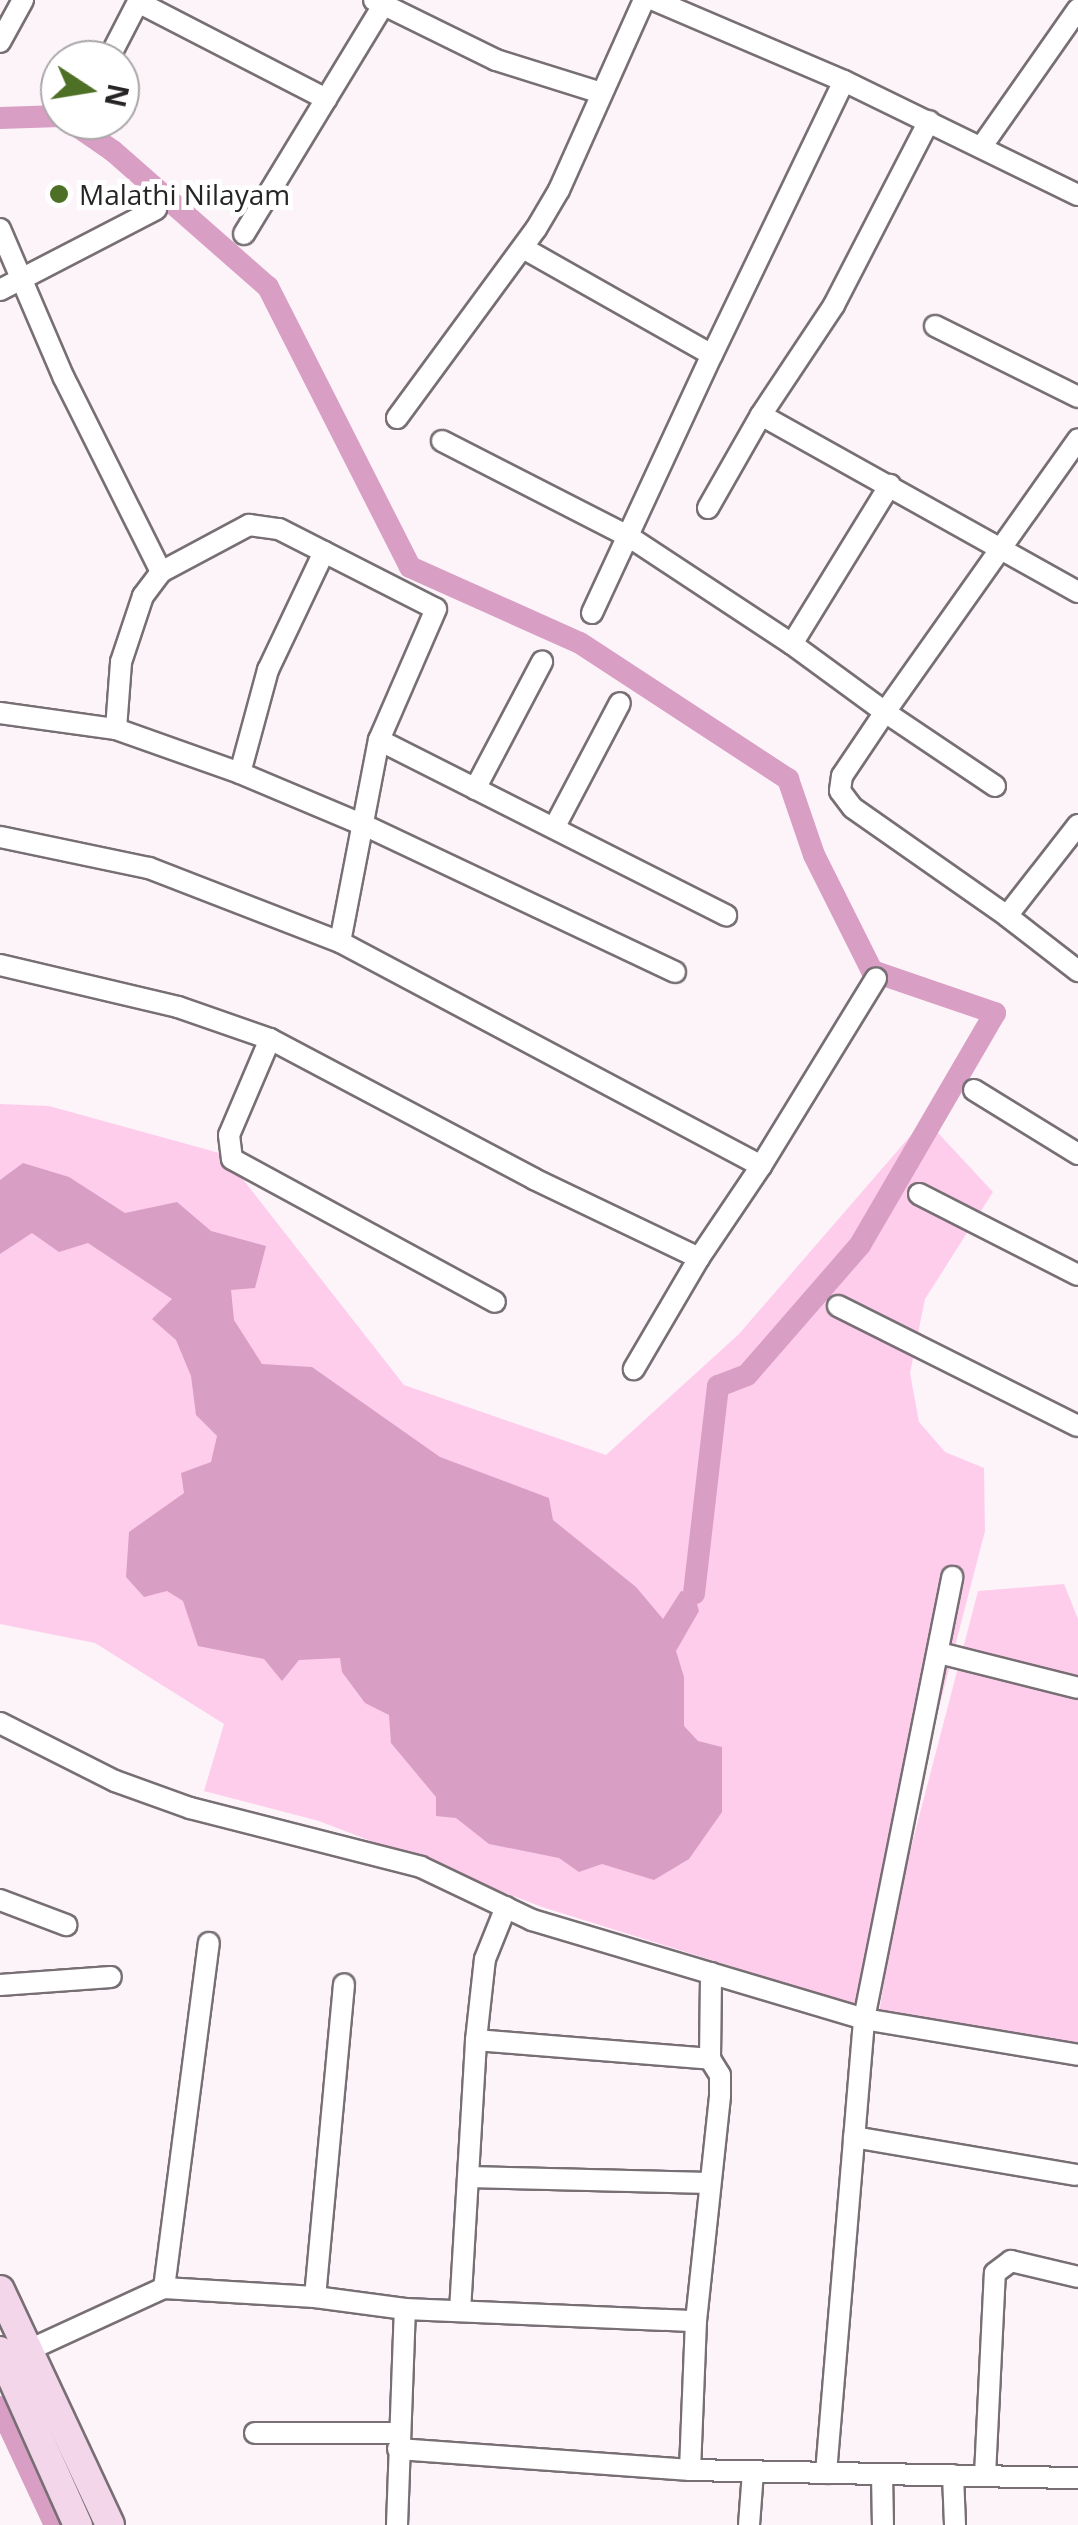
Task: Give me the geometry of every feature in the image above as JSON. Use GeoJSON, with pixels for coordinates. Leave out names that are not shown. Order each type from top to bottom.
{"type":"FeatureCollection","features":[{"type":"Feature","properties":{"kind":"main road"},"geometry":{"type":"LineString","coordinates":[[0,2290],[8,2357],[78,2525]]}},
{"type":"Feature","properties":{"kind":"main road"},"geometry":{"type":"LineString","coordinates":[[8,2357],[110,2525]]}},
{"type":"Feature","properties":{"kind":"street"},"geometry":{"type":"LineString","coordinates":[[0,42],[23,0]]}},
{"type":"Feature","properties":{"kind":"street"},"geometry":{"type":"LineString","coordinates":[[397,418],[523,248],[559,190],[644,0]]}},
{"type":"Feature","properties":{"kind":"street"},"geometry":{"type":"LineString","coordinates":[[654,0],[844,81],[1078,194]]}},
{"type":"Feature","properties":{"kind":"street"},"geometry":{"type":"LineString","coordinates":[[118,40],[138,1],[326,99]]}},
{"type":"Feature","properties":{"kind":"street"},"geometry":{"type":"LineString","coordinates":[[244,234],[381,2],[496,60],[601,94]]}},
{"type":"Feature","properties":{"kind":"street"},"geometry":{"type":"LineString","coordinates":[[982,146],[1078,11]]}},
{"type":"Feature","properties":{"kind":"street"},"geometry":{"type":"LineString","coordinates":[[592,613],[844,81]]}},
{"type":"Feature","properties":{"kind":"street"},"geometry":{"type":"LineString","coordinates":[[708,508],[761,415],[834,306],[929,122]]}},
{"type":"Feature","properties":{"kind":"street"},"geometry":{"type":"LineString","coordinates":[[0,290],[156,209]]}},
{"type":"Feature","properties":{"kind":"street"},"geometry":{"type":"LineString","coordinates":[[0,229],[81,414],[161,572]]}},
{"type":"Feature","properties":{"kind":"street"},"geometry":{"type":"LineString","coordinates":[[523,248],[712,355]]}},
{"type":"Feature","properties":{"kind":"street"},"geometry":{"type":"LineString","coordinates":[[935,326],[1078,397]]}},
{"type":"Feature","properties":{"kind":"street"},"geometry":{"type":"LineString","coordinates":[[761,415],[1001,545],[1078,592]]}},
{"type":"Feature","properties":{"kind":"street"},"geometry":{"type":"LineString","coordinates":[[1078,439],[842,776],[844,799],[1078,971]]}},
{"type":"Feature","properties":{"kind":"street"},"geometry":{"type":"LineString","coordinates":[[442,441],[628,536],[792,644],[995,786]]}},
{"type":"Feature","properties":{"kind":"street"},"geometry":{"type":"LineString","coordinates":[[792,644],[890,484]]}},
{"type":"Feature","properties":{"kind":"street"},"geometry":{"type":"LineString","coordinates":[[116,729],[122,662],[143,596],[161,572],[249,525],[279,529],[436,608],[379,740],[340,942]]}},
{"type":"Feature","properties":{"kind":"street"},"geometry":{"type":"LineString","coordinates":[[240,774],[268,670],[324,552]]}},
{"type":"Feature","properties":{"kind":"street"},"geometry":{"type":"LineString","coordinates":[[474,788],[542,662]]}},
{"type":"Feature","properties":{"kind":"street"},"geometry":{"type":"LineString","coordinates":[[554,828],[620,702]]}},
{"type":"Feature","properties":{"kind":"street"},"geometry":{"type":"LineString","coordinates":[[0,713],[116,729],[240,774],[364,825],[675,972]]}},
{"type":"Feature","properties":{"kind":"street"},"geometry":{"type":"LineString","coordinates":[[379,740],[726,915]]}},
{"type":"Feature","properties":{"kind":"street"},"geometry":{"type":"LineString","coordinates":[[1007,916],[1078,824]]}},
{"type":"Feature","properties":{"kind":"street"},"geometry":{"type":"LineString","coordinates":[[0,836],[149,868],[340,942],[761,1166]]}},
{"type":"Feature","properties":{"kind":"street"},"geometry":{"type":"LineString","coordinates":[[0,966],[178,1007],[270,1039],[534,1179],[699,1258]]}},
{"type":"Feature","properties":{"kind":"street"},"geometry":{"type":"LineString","coordinates":[[634,1369],[699,1258],[761,1166],[876,978]]}},
{"type":"Feature","properties":{"kind":"street"},"geometry":{"type":"LineString","coordinates":[[270,1039],[229,1135],[232,1160],[494,1302]]}},
{"type":"Feature","properties":{"kind":"street"},"geometry":{"type":"LineString","coordinates":[[974,1090],[1078,1154]]}},
{"type":"Feature","properties":{"kind":"street"},"geometry":{"type":"LineString","coordinates":[[919,1194],[1078,1274]]}},
{"type":"Feature","properties":{"kind":"street"},"geometry":{"type":"LineString","coordinates":[[838,1306],[1078,1426]]}},
{"type":"Feature","properties":{"kind":"street"},"geometry":{"type":"LineString","coordinates":[[826,2474],[864,2019],[952,1577]]}},
{"type":"Feature","properties":{"kind":"street"},"geometry":{"type":"LineString","coordinates":[[938,1653],[1078,1688]]}},
{"type":"Feature","properties":{"kind":"street"},"geometry":{"type":"LineString","coordinates":[[0,1723],[116,1782],[190,1808],[421,1867],[532,1920],[864,2019],[1078,2056]]}},
{"type":"Feature","properties":{"kind":"street"},"geometry":{"type":"LineString","coordinates":[[0,1900],[66,1925]]}},
{"type":"Feature","properties":{"kind":"street"},"geometry":{"type":"LineString","coordinates":[[460,2311],[476,2040],[485,1959],[506,1908]]}},
{"type":"Feature","properties":{"kind":"street"},"geometry":{"type":"LineString","coordinates":[[164,2288],[208,1943]]}},
{"type":"Feature","properties":{"kind":"street"},"geometry":{"type":"LineString","coordinates":[[690,2470],[696,2320],[720,2075],[710,2059],[710,1973]]}},
{"type":"Feature","properties":{"kind":"street"},"geometry":{"type":"LineString","coordinates":[[0,1985],[111,1976]]}},
{"type":"Feature","properties":{"kind":"street"},"geometry":{"type":"LineString","coordinates":[[315,2297],[344,1984]]}},
{"type":"Feature","properties":{"kind":"street"},"geometry":{"type":"LineString","coordinates":[[476,2040],[710,2059]]}},
{"type":"Feature","properties":{"kind":"street"},"geometry":{"type":"LineString","coordinates":[[854,2137],[1076,2176]]}},
{"type":"Feature","properties":{"kind":"street"},"geometry":{"type":"LineString","coordinates":[[468,2176],[710,2183]]}},
{"type":"Feature","properties":{"kind":"street"},"geometry":{"type":"LineString","coordinates":[[985,2475],[996,2274],[1011,2261],[1078,2277]]}},
{"type":"Feature","properties":{"kind":"street"},"geometry":{"type":"LineString","coordinates":[[8,2357],[164,2288],[315,2297],[406,2309],[696,2320]]}},
{"type":"Feature","properties":{"kind":"street"},"geometry":{"type":"LineString","coordinates":[[397,2525],[406,2309]]}},
{"type":"Feature","properties":{"kind":"street"},"geometry":{"type":"LineString","coordinates":[[254,2433],[399,2441],[690,2470],[1078,2478]]}},
{"type":"Feature","properties":{"kind":"street"},"geometry":{"type":"LineString","coordinates":[[749,2525],[753,2472]]}},
{"type":"Feature","properties":{"kind":"street"},"geometry":{"type":"LineString","coordinates":[[882,2474],[883,2525]]}},
{"type":"Feature","properties":{"kind":"street"},"geometry":{"type":"LineString","coordinates":[[953,2475],[955,2525]]}},
{"type":"Feature","properties":{"kind":"shaded area"},"geometry":{"type":"Polygon","coordinates":[[[0,1104],[49,1106],[223,1154],[404,1385],[606,1455],[739,1334],[925,1119],[993,1192],[925,1299],[910,1373],[919,1422],[945,1452],[984,1468],[985,1531],[861,2007],[542,1907],[319,1821],[204,1791],[224,1724],[95,1643],[0,1624],[0,1104]]]}},
{"type":"Feature","properties":{"kind":"shaded area"},"geometry":{"type":"Polygon","coordinates":[[[23,1163],[69,1177],[125,1213],[177,1202],[211,1231],[266,1246],[255,1288],[231,1290],[234,1320],[262,1364],[312,1367],[440,1457],[549,1498],[553,1520],[636,1587],[663,1619],[681,1591],[694,1594],[699,1611],[676,1651],[684,1677],[684,1726],[698,1741],[722,1747],[722,1812],[689,1859],[654,1880],[602,1864],[579,1872],[559,1858],[489,1844],[456,1818],[436,1816],[436,1797],[391,1743],[389,1715],[365,1703],[342,1672],[340,1658],[299,1660],[282,1681],[264,1659],[198,1646],[183,1601],[167,1591],[144,1597],[126,1577],[129,1532],[184,1493],[181,1473],[211,1462],[217,1436],[196,1415],[191,1376],[176,1340],[152,1319],[172,1299],[88,1243],[59,1252],[32,1233],[0,1254],[0,1180],[23,1163]]]}},
{"type":"Feature","properties":{"kind":"shaded area"},"geometry":{"type":"Polygon","coordinates":[[[1064,1584],[1078,1619],[1078,2047],[879,2014],[896,1905],[978,1591],[1064,1584]]]}},
{"type":"Feature","properties":{"kind":"waterway"},"geometry":{"type":"LineString","coordinates":[[0,118],[40,117]]}},
{"type":"Feature","properties":{"kind":"waterway"},"geometry":{"type":"LineString","coordinates":[[97,140],[268,287],[410,567],[580,643],[788,779],[814,855],[872,971],[995,1013],[860,1245],[747,1375],[718,1386],[694,1594]]}},
{"type":"Feature","properties":{"kind":"waterway"},"geometry":{"type":"LineString","coordinates":[[0,2407],[55,2525]]}},
{"type":"Feature","properties":{"kind":"place","name":"Malathi Nilayam"},"geometry":{"type":"Point","coordinates":[59,194]}}]}
